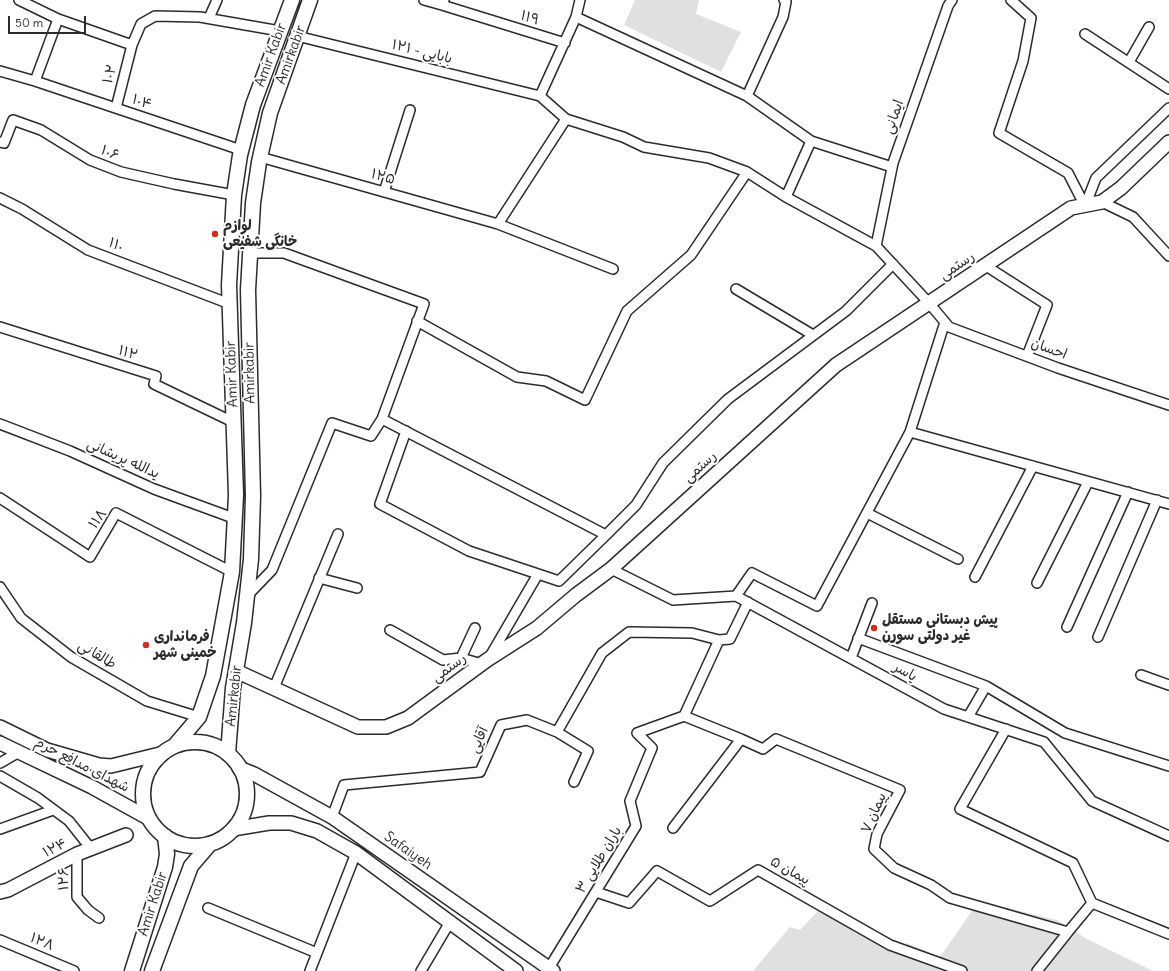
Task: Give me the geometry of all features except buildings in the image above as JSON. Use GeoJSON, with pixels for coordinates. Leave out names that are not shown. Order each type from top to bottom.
{"type":"FeatureCollection","features":[{"type":"Feature","properties":{"kind":"main road","name":"Amir Kabir"},"geometry":{"type":"LineString","coordinates":[[176,744],[199,717],[213,676],[232,572],[236,519],[230,304],[234,195],[241,150],[253,105],[292,0]]}},
{"type":"Feature","properties":{"kind":"main road","name":"Amirkabir"},"geometry":{"type":"LineString","coordinates":[[228,754],[236,671],[251,559],[253,496],[248,290],[253,203],[260,157],[270,113],[310,0]]}},
{"type":"Feature","properties":{"kind":"main road"},"geometry":{"type":"LineString","coordinates":[[233,405],[251,403]]}},
{"type":"Feature","properties":{"kind":"main road"},"geometry":{"type":"LineString","coordinates":[[152,971],[191,866],[210,844],[233,829],[243,813],[247,795],[244,776],[228,754],[221,748],[204,742],[194,741],[176,744],[160,754],[149,768],[143,786],[143,803],[148,818],[165,836],[186,845],[210,844]]}},
{"type":"Feature","properties":{"kind":"main road","name":"Amir Kabir"},"geometry":{"type":"LineString","coordinates":[[132,971],[165,867],[167,854],[165,836]]}},
{"type":"Feature","properties":{"kind":"street"},"geometry":{"type":"LineString","coordinates":[[19,0],[58,19],[132,46]]}},
{"type":"Feature","properties":{"kind":"street"},"geometry":{"type":"LineString","coordinates":[[209,18],[217,0]]}},
{"type":"Feature","properties":{"kind":"street","name":"۱۱۹"},"geometry":{"type":"LineString","coordinates":[[424,0],[443,3],[565,44]]}},
{"type":"Feature","properties":{"kind":"street"},"geometry":{"type":"LineString","coordinates":[[498,224],[566,119],[540,96],[565,44],[576,17],[580,0]]}},
{"type":"Feature","properties":{"kind":"street"},"geometry":{"type":"LineString","coordinates":[[746,96],[783,17],[786,2],[784,0]]}},
{"type":"Feature","properties":{"kind":"street","name":"ایمانی"},"geometry":{"type":"LineString","coordinates":[[876,246],[892,167],[948,6],[952,0]]}},
{"type":"Feature","properties":{"kind":"street"},"geometry":{"type":"LineString","coordinates":[[1011,0],[1031,18],[1023,61],[999,133],[1068,173],[1085,206]]}},
{"type":"Feature","properties":{"kind":"street","name":"۱۰۲"},"geometry":{"type":"LineString","coordinates":[[116,108],[132,46],[141,24],[154,16],[209,18],[280,31]]}},
{"type":"Feature","properties":{"kind":"street"},"geometry":{"type":"LineString","coordinates":[[576,17],[746,96],[812,140],[892,167]]}},
{"type":"Feature","properties":{"kind":"street"},"geometry":{"type":"LineString","coordinates":[[35,81],[58,19]]}},
{"type":"Feature","properties":{"kind":"street"},"geometry":{"type":"LineString","coordinates":[[1129,62],[1149,27]]}},
{"type":"Feature","properties":{"kind":"street"},"geometry":{"type":"LineString","coordinates":[[1085,34],[1169,89]]}},
{"type":"Feature","properties":{"kind":"street","name":"بابایی - ۱۲۱"},"geometry":{"type":"LineString","coordinates":[[297,36],[540,96]]}},
{"type":"Feature","properties":{"kind":"street","name":"۱۰۴"},"geometry":{"type":"LineString","coordinates":[[0,71],[35,81],[241,150]]}},
{"type":"Feature","properties":{"kind":"street"},"geometry":{"type":"LineString","coordinates":[[1085,206],[1096,178],[1169,108]]}},
{"type":"Feature","properties":{"kind":"street"},"geometry":{"type":"LineString","coordinates":[[384,192],[410,110]]}},
{"type":"Feature","properties":{"kind":"street","name":"احسان"},"geometry":{"type":"LineString","coordinates":[[566,119],[623,137],[644,147],[709,158],[747,172],[786,197],[876,246],[929,303],[949,327],[1027,356],[1169,405]]}},
{"type":"Feature","properties":{"kind":"street","name":"۱۰۶"},"geometry":{"type":"LineString","coordinates":[[0,142],[4,143],[13,120],[41,130],[90,160],[121,172],[234,195]]}},
{"type":"Feature","properties":{"kind":"street"},"geometry":{"type":"LineString","coordinates":[[786,197],[812,140]]}},
{"type":"Feature","properties":{"kind":"street","name":"رستمی"},"geometry":{"type":"LineString","coordinates":[[236,671],[358,727],[386,727],[408,718],[485,662],[537,628],[576,595],[611,569],[836,365],[1071,208],[1102,202],[1121,188],[1169,142]]}},
{"type":"Feature","properties":{"kind":"street","name":"۱۲۵"},"geometry":{"type":"LineString","coordinates":[[260,157],[498,224],[613,269]]}},
{"type":"Feature","properties":{"kind":"street"},"geometry":{"type":"LineString","coordinates":[[418,320],[517,377],[546,381],[584,400],[627,311],[691,255],[747,172]]}},
{"type":"Feature","properties":{"kind":"street","name":"۱۱۰"},"geometry":{"type":"LineString","coordinates":[[0,198],[22,209],[88,250],[230,304]]}},
{"type":"Feature","properties":{"kind":"street"},"geometry":{"type":"LineString","coordinates":[[1102,202],[1133,217],[1169,256]]}},
{"type":"Feature","properties":{"kind":"street"},"geometry":{"type":"LineString","coordinates":[[247,597],[272,570],[332,423],[371,436],[382,419],[424,304],[284,253],[249,253]]}},
{"type":"Feature","properties":{"kind":"street"},"geometry":{"type":"LineString","coordinates":[[406,430],[380,504],[469,551],[559,581],[636,505],[663,463],[728,399],[846,311],[893,264]]}},
{"type":"Feature","properties":{"kind":"street"},"geometry":{"type":"LineString","coordinates":[[986,266],[1047,305],[1027,356]]}},
{"type":"Feature","properties":{"kind":"street"},"geometry":{"type":"LineString","coordinates":[[736,289],[813,335]]}},
{"type":"Feature","properties":{"kind":"street"},"geometry":{"type":"LineString","coordinates":[[611,569],[673,600],[736,596],[752,573],[817,606],[910,432],[945,322]]}},
{"type":"Feature","properties":{"kind":"street","name":"۱۱۲"},"geometry":{"type":"LineString","coordinates":[[0,327],[156,376],[154,384],[233,422]]}},
{"type":"Feature","properties":{"kind":"street"},"geometry":{"type":"LineString","coordinates":[[382,419],[406,430],[606,535]]}},
{"type":"Feature","properties":{"kind":"street","name":"یدالله پریشانی"},"geometry":{"type":"LineString","coordinates":[[0,424],[70,451],[154,489],[236,519]]}},
{"type":"Feature","properties":{"kind":"street"},"geometry":{"type":"LineString","coordinates":[[910,432],[1169,504]]}},
{"type":"Feature","properties":{"kind":"street"},"geometry":{"type":"LineString","coordinates":[[975,577],[1033,466]]}},
{"type":"Feature","properties":{"kind":"street"},"geometry":{"type":"LineString","coordinates":[[1037,583],[1088,482]]}},
{"type":"Feature","properties":{"kind":"street"},"geometry":{"type":"LineString","coordinates":[[1067,627],[1128,492]]}},
{"type":"Feature","properties":{"kind":"street","name":"۱۱۸"},"geometry":{"type":"LineString","coordinates":[[0,498],[90,557],[116,513],[232,572]]}},
{"type":"Feature","properties":{"kind":"street"},"geometry":{"type":"LineString","coordinates":[[1098,637],[1157,500]]}},
{"type":"Feature","properties":{"kind":"street"},"geometry":{"type":"LineString","coordinates":[[867,513],[958,559]]}},
{"type":"Feature","properties":{"kind":"street"},"geometry":{"type":"LineString","coordinates":[[274,688],[338,534]]}},
{"type":"Feature","properties":{"kind":"street"},"geometry":{"type":"LineString","coordinates":[[390,630],[443,660],[461,658],[485,662],[538,574]]}},
{"type":"Feature","properties":{"kind":"street"},"geometry":{"type":"LineString","coordinates":[[320,578],[357,588]]}},
{"type":"Feature","properties":{"kind":"street","name":"طالقانی"},"geometry":{"type":"LineString","coordinates":[[0,587],[21,618],[71,657],[147,701],[199,717]]}},
{"type":"Feature","properties":{"kind":"street","name":"یاسر"},"geometry":{"type":"LineString","coordinates":[[736,596],[944,709],[1044,742],[1092,801],[1169,836]]}},
{"type":"Feature","properties":{"kind":"street"},"geometry":{"type":"LineString","coordinates":[[574,782],[588,751],[557,732],[602,653],[629,632],[692,633],[719,640],[730,639],[748,602]]}},
{"type":"Feature","properties":{"kind":"street"},"geometry":{"type":"LineString","coordinates":[[851,658],[872,603]]}},
{"type":"Feature","properties":{"kind":"street"},"geometry":{"type":"LineString","coordinates":[[461,658],[475,628]]}},
{"type":"Feature","properties":{"kind":"street"},"geometry":{"type":"LineString","coordinates":[[858,638],[986,686],[1065,733],[1169,766]]}},
{"type":"Feature","properties":{"kind":"street"},"geometry":{"type":"LineString","coordinates":[[673,828],[741,739],[684,716],[719,640]]}},
{"type":"Feature","properties":{"kind":"street"},"geometry":{"type":"LineString","coordinates":[[1141,675],[1169,685]]}},
{"type":"Feature","properties":{"kind":"street"},"geometry":{"type":"LineString","coordinates":[[968,717],[986,686]]}},
{"type":"Feature","properties":{"kind":"street","name":"باران طلایی ۳"},"geometry":{"type":"LineString","coordinates":[[551,970],[636,826],[630,801],[652,748],[637,733],[684,716]]}},
{"type":"Feature","properties":{"kind":"street","name":"آقایی"},"geometry":{"type":"LineString","coordinates":[[332,817],[344,785],[480,772],[501,725],[527,720],[557,732]]}},
{"type":"Feature","properties":{"kind":"street","name":"شهدای مدافع حرم"},"geometry":{"type":"LineString","coordinates":[[0,727],[47,750],[99,764],[111,766],[160,754]]}},
{"type":"Feature","properties":{"kind":"street"},"geometry":{"type":"LineString","coordinates":[[1006,729],[960,809],[1073,863],[1092,904],[1169,934]]}},
{"type":"Feature","properties":{"kind":"street","name":"پیمان ۷"},"geometry":{"type":"LineString","coordinates":[[741,739],[763,749],[776,739],[900,790],[877,834],[874,849],[894,868],[931,885],[950,898],[1068,932]]}},
{"type":"Feature","properties":{"kind":"street","name":"شهدای مدافع حرم"},"geometry":{"type":"LineString","coordinates":[[0,743],[148,818]]}},
{"type":"Feature","properties":{"kind":"street"},"geometry":{"type":"LineString","coordinates":[[42,763],[50,758],[47,750]]}},
{"type":"Feature","properties":{"kind":"street"},"geometry":{"type":"LineString","coordinates":[[0,763],[20,752]]}},
{"type":"Feature","properties":{"kind":"street","name":"Safaiyeh"},"geometry":{"type":"LineString","coordinates":[[239,768],[254,774],[332,817],[551,970]]}},
{"type":"Feature","properties":{"kind":"street"},"geometry":{"type":"LineString","coordinates":[[0,776],[38,798],[69,821],[92,850]]}},
{"type":"Feature","properties":{"kind":"street"},"geometry":{"type":"LineString","coordinates":[[0,829],[53,810]]}},
{"type":"Feature","properties":{"kind":"street"},"geometry":{"type":"LineString","coordinates":[[233,829],[269,823],[291,823],[318,831],[356,853],[516,971]]}},
{"type":"Feature","properties":{"kind":"street","name":"۱۲۴"},"geometry":{"type":"LineString","coordinates":[[0,892],[8,890],[77,854],[92,850],[126,835]]}},
{"type":"Feature","properties":{"kind":"street"},"geometry":{"type":"LineString","coordinates":[[310,971],[356,853]]}},
{"type":"Feature","properties":{"kind":"street","name":"۱۲۶"},"geometry":{"type":"LineString","coordinates":[[77,854],[77,897],[88,910],[99,918]]}},
{"type":"Feature","properties":{"kind":"street","name":"پیمان ۵"},"geometry":{"type":"LineString","coordinates":[[596,892],[629,903],[657,871],[710,901],[758,870],[890,945],[962,971]]}},
{"type":"Feature","properties":{"kind":"street"},"geometry":{"type":"LineString","coordinates":[[1037,971],[1092,904]]}},
{"type":"Feature","properties":{"kind":"street"},"geometry":{"type":"LineString","coordinates":[[208,908],[317,953]]}},
{"type":"Feature","properties":{"kind":"street"},"geometry":{"type":"LineString","coordinates":[[421,971],[450,922]]}},
{"type":"Feature","properties":{"kind":"street","name":"۱۲۸"},"geometry":{"type":"LineString","coordinates":[[0,940],[74,971]]}},
{"type":"Feature","properties":{"kind":"shaded area"},"geometry":{"type":"Polygon","coordinates":[[[635,0],[699,0],[696,14],[741,32],[721,72],[624,25],[635,0]]]}},
{"type":"Feature","properties":{"kind":"shaded area"},"geometry":{"type":"Polygon","coordinates":[[[979,901],[1057,920],[1087,939],[1153,971],[753,971],[790,927],[800,930],[819,910],[901,952],[906,943],[940,957],[979,901]]]}},
{"type":"Feature","properties":{"kind":"place","name":"لوازم خانگی شفیعی"},"geometry":{"type":"Point","coordinates":[215,234]}},
{"type":"Feature","properties":{"kind":"place","name":"پیش دبستانی مستقل غیر دولتی سورن"},"geometry":{"type":"Point","coordinates":[874,628]}},
{"type":"Feature","properties":{"kind":"place","name":"فرمانداری خمینی شهر"},"geometry":{"type":"Point","coordinates":[146,645]}}]}
